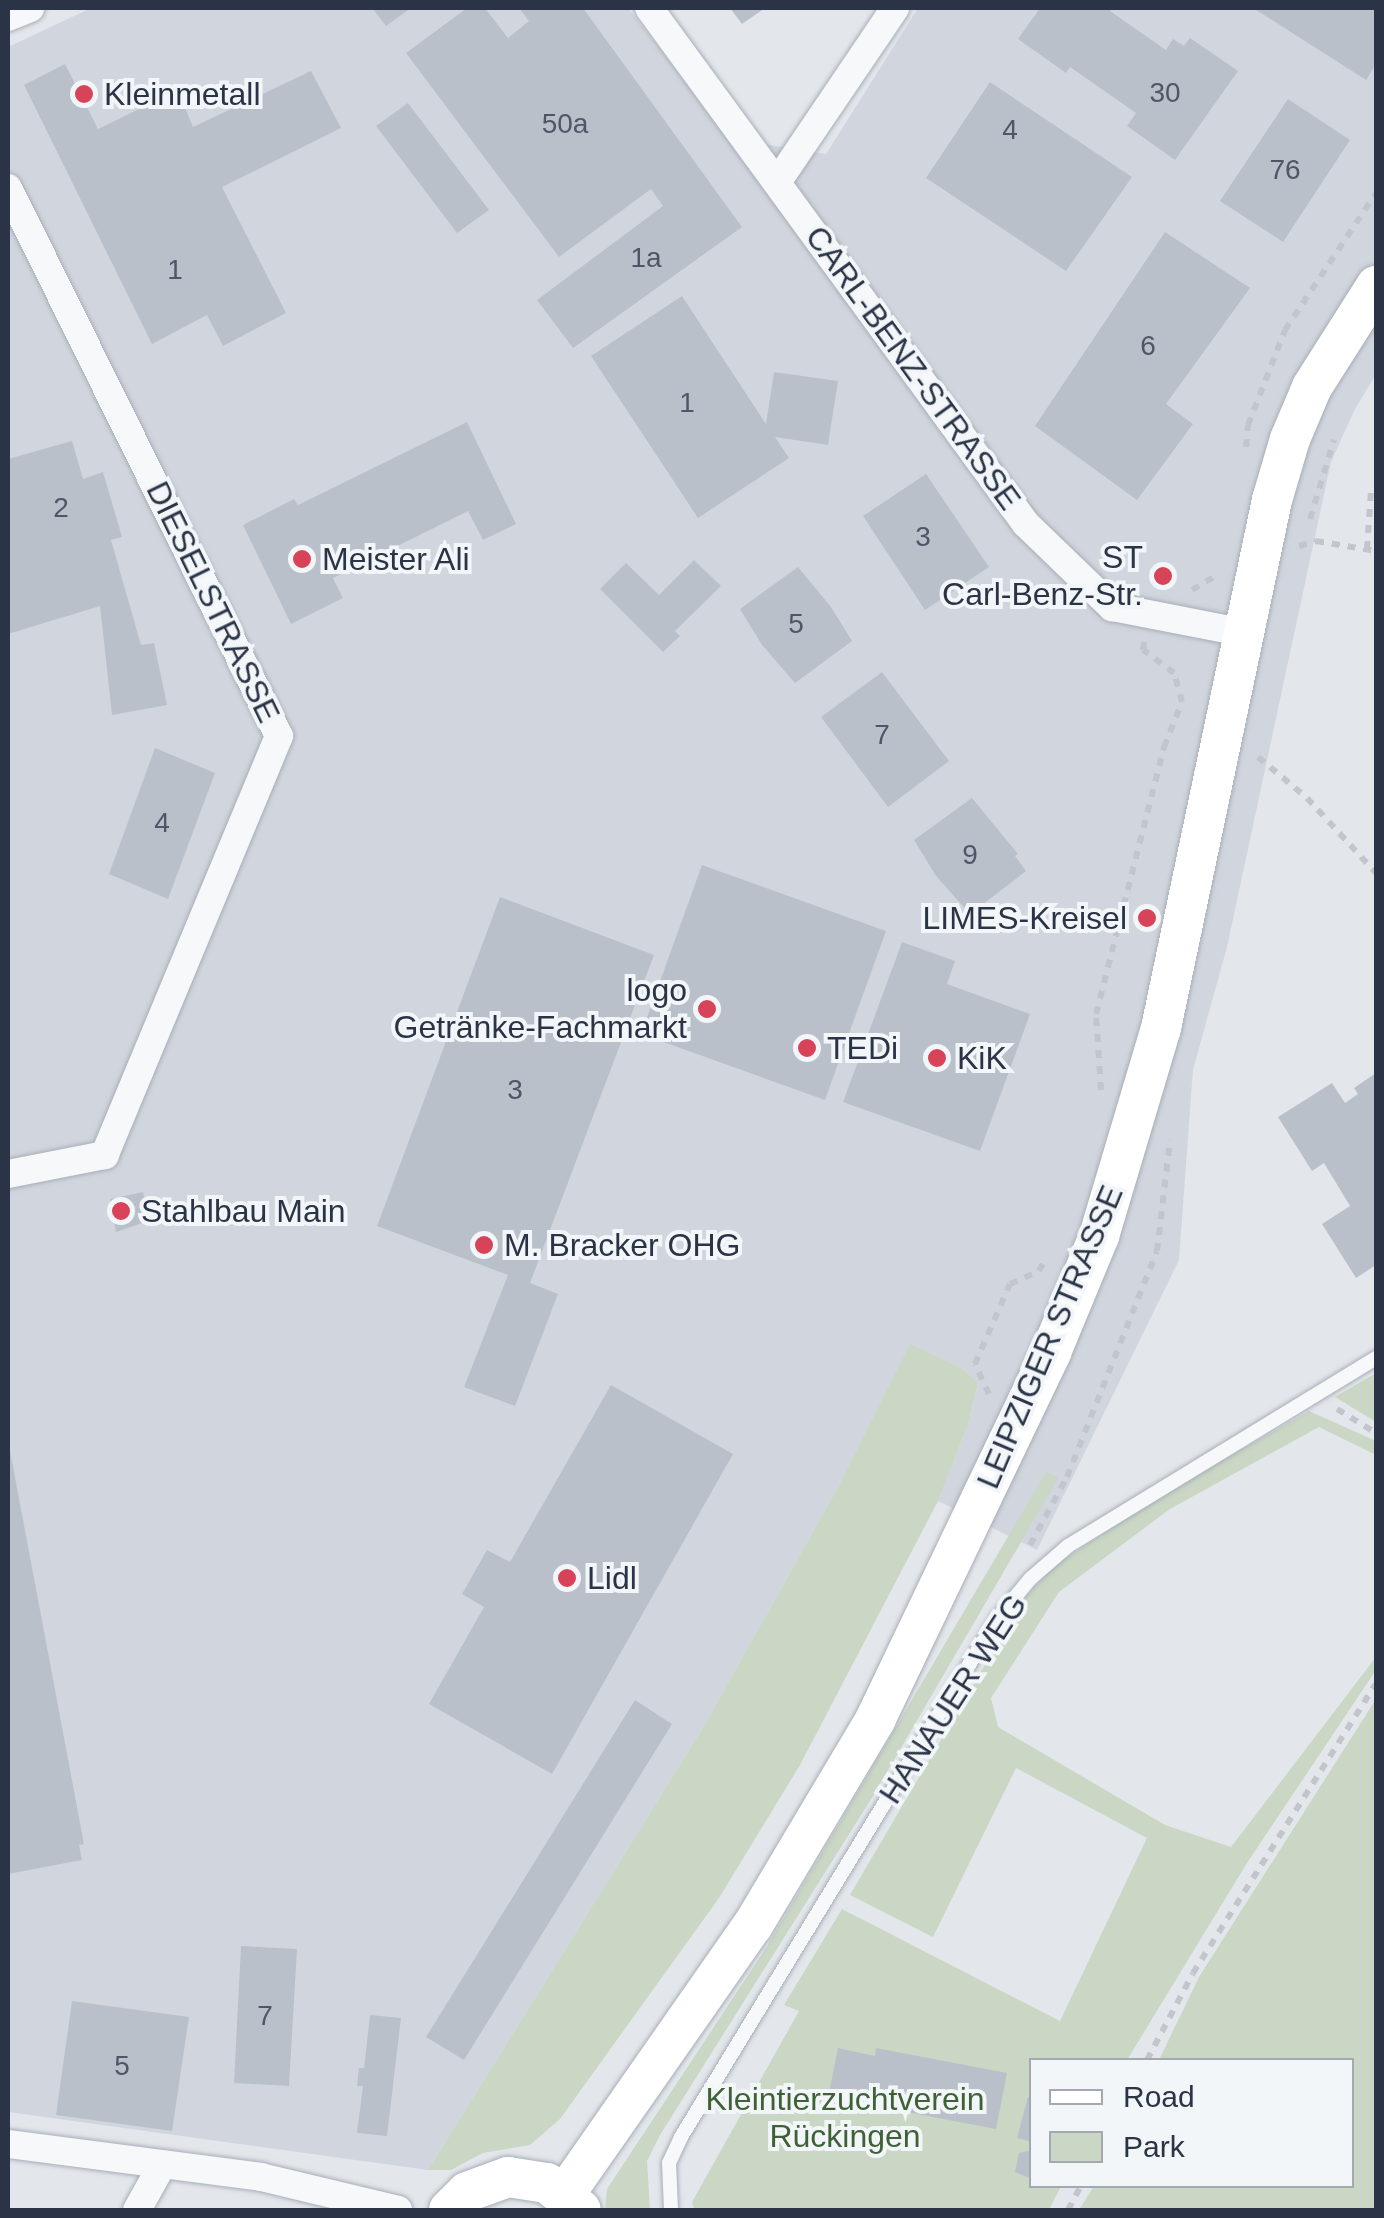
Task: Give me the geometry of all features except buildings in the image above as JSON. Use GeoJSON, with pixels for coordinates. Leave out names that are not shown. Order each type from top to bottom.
{"type":"FeatureCollection","features":[{"type":"Feature","properties":{"kind":"main road","name":"LEIPZIGER STRASSE"},"geometry":{"type":"LineString","coordinates":[[449,2210],[468,2192],[508,2177],[530,2178],[573,2202],[752,1925],[876,1720],[1051,1352],[1099,1236],[1161,1028],[1290,438],[1312,388],[1376,286]]}},
{"type":"Feature","properties":{"kind":"street"},"geometry":{"type":"LineString","coordinates":[[8,17],[30,8]]}},
{"type":"Feature","properties":{"kind":"street","name":"CARL-BENZ-STRASSE"},"geometry":{"type":"LineString","coordinates":[[648,8],[1026,524],[1112,608],[1246,633]]}},
{"type":"Feature","properties":{"kind":"street"},"geometry":{"type":"LineString","coordinates":[[778,182],[894,8]]}},
{"type":"Feature","properties":{"kind":"street","name":"DIESELSTRASSE"},"geometry":{"type":"LineString","coordinates":[[8,188],[280,736],[104,1155],[8,1174]]}},
{"type":"Feature","properties":{"kind":"street"},"geometry":{"type":"LineString","coordinates":[[8,2144],[294,2183],[398,2210]]}},
{"type":"Feature","properties":{"kind":"street"},"geometry":{"type":"LineString","coordinates":[[137,2210],[162,2165]]}},
{"type":"Feature","properties":{"kind":"lane","name":"HANAUER WEG"},"geometry":{"type":"LineString","coordinates":[[671,2210],[669,2163],[680,2137],[997,1620],[1030,1579],[1068,1546],[1376,1358]]}},
{"type":"Feature","properties":{"kind":"path"},"geometry":{"type":"LineString","coordinates":[[1244,463],[1248,425],[1285,330],[1376,193]]}},
{"type":"Feature","properties":{"kind":"path"},"geometry":{"type":"LineString","coordinates":[[1301,546],[1316,541],[1372,550],[1372,491]]}},
{"type":"Feature","properties":{"kind":"path"},"geometry":{"type":"LineString","coordinates":[[1102,1098],[1096,1014],[1164,746],[1182,702],[1174,673],[1143,650],[1151,591],[1182,593],[1206,586],[1226,569]]}},
{"type":"Feature","properties":{"kind":"path"},"geometry":{"type":"LineString","coordinates":[[1258,757],[1307,798],[1376,872]]}},
{"type":"Feature","properties":{"kind":"path"},"geometry":{"type":"LineString","coordinates":[[986,1408],[989,1392],[974,1364],[1010,1284],[1039,1270],[1055,1244]]}},
{"type":"Feature","properties":{"kind":"path"},"geometry":{"type":"LineString","coordinates":[[1315,1395],[1376,1432]]}},
{"type":"Feature","properties":{"kind":"path"},"geometry":{"type":"LineString","coordinates":[[1148,2058],[1193,1972],[1376,1684]]}},
{"type":"Feature","properties":{"kind":"path"},"geometry":{"type":"LineString","coordinates":[[1068,2210],[1080,2188]]}},
{"type":"Feature","properties":{"kind":"shaded area"},"geometry":{"type":"Polygon","coordinates":[[[91,8],[628,8],[730,139],[826,154],[918,8],[1376,8],[1376,374],[1331,462],[1227,947],[1193,1070],[1179,1260],[1037,1550],[938,1501],[968,1425],[978,1383],[963,1369],[910,1345],[837,1489],[701,1731],[428,2170],[8,2112],[8,47],[91,8]]]}},
{"type":"Feature","properties":{"kind":"green space"},"geometry":{"type":"Polygon","coordinates":[[[910,1344],[963,1369],[978,1383],[968,1425],[938,1501],[800,1765],[719,1898],[560,2119],[530,2145],[483,2153],[451,2170],[428,2170],[701,1731],[837,1489],[910,1344]]]}},
{"type":"Feature","properties":{"kind":"green space"},"geometry":{"type":"Polygon","coordinates":[[[1376,1373],[1376,1422],[1335,1397],[1376,1373]]]}},
{"type":"Feature","properties":{"kind":"green space","name":"Kleintierzuchtverein Rückingen"},"geometry":{"type":"Polygon","coordinates":[[[1309,1411],[1376,1441],[1376,1455],[1319,1427],[1170,1509],[1059,1592],[991,1698],[998,1727],[1165,1825],[1231,1847],[1376,1657],[1376,1670],[1247,1863],[1128,2058],[1029,2058],[1029,2188],[1060,2188],[1049,2210],[694,2210],[692,2202],[799,2011],[784,2005],[842,1909],[1060,2021],[1147,1838],[1016,1768],[933,1937],[850,1895],[1023,1600],[1051,1568],[1162,1495],[1309,1411]]]}},
{"type":"Feature","properties":{"kind":"green space"},"geometry":{"type":"Polygon","coordinates":[[[1046,1472],[1059,1477],[873,1796],[660,2135],[647,2161],[650,2210],[605,2210],[607,2189],[766,1948],[1046,1472]]]}},
{"type":"Feature","properties":{"kind":"green space"},"geometry":{"type":"Polygon","coordinates":[[[1376,1699],[1376,2210],[1079,2210],[1093,2188],[1354,2188],[1354,2058],[1160,2058],[1199,1977],[1376,1699]]]}},
{"type":"Feature","properties":{"kind":"place","name":"Kleinmetall"},"geometry":{"type":"Point","coordinates":[84,94]}},
{"type":"Feature","properties":{"kind":"place","name":"Meister Ali"},"geometry":{"type":"Point","coordinates":[302,559]}},
{"type":"Feature","properties":{"kind":"place","name":"ST Carl-Benz-Str."},"geometry":{"type":"Point","coordinates":[1163,576]}},
{"type":"Feature","properties":{"kind":"place","name":"LIMES-Kreisel"},"geometry":{"type":"Point","coordinates":[1147,918]}},
{"type":"Feature","properties":{"kind":"place","name":"logo Getränke-Fachmarkt"},"geometry":{"type":"Point","coordinates":[707,1009]}},
{"type":"Feature","properties":{"kind":"place","name":"TEDi"},"geometry":{"type":"Point","coordinates":[807,1048]}},
{"type":"Feature","properties":{"kind":"place","name":"KiK"},"geometry":{"type":"Point","coordinates":[937,1058]}},
{"type":"Feature","properties":{"kind":"place","name":"Stahlbau Main"},"geometry":{"type":"Point","coordinates":[121,1211]}},
{"type":"Feature","properties":{"kind":"place","name":"M. Bracker OHG"},"geometry":{"type":"Point","coordinates":[484,1245]}},
{"type":"Feature","properties":{"kind":"place","name":"Lidl"},"geometry":{"type":"Point","coordinates":[567,1578]}}]}
